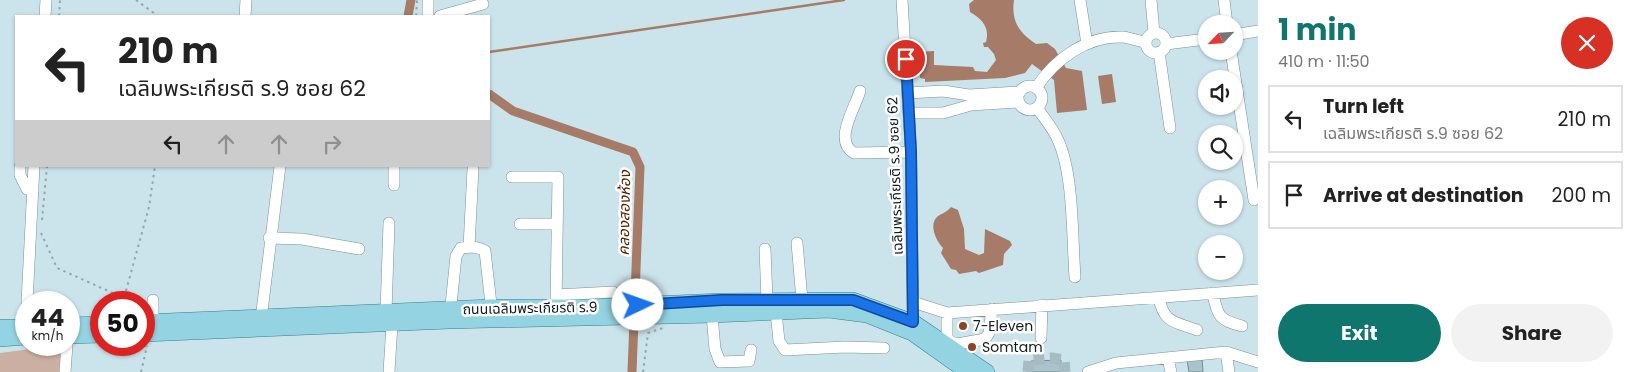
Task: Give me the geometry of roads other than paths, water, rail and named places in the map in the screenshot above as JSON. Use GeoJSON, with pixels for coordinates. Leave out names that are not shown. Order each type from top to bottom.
{"type":"FeatureCollection","features":[{"type":"Feature","properties":{"kind":"main road","name":"ถนนเฉลิมพระเกียรติ ร.9"},"geometry":{"type":"LineString","coordinates":[[492,313],[556,300],[585,313]]}},
{"type":"Feature","properties":{"kind":"main road","name":"ถนนเฉลิมพระเกียรติ ร.9"},"geometry":{"type":"LineString","coordinates":[[155,328],[492,313],[585,313],[691,308],[766,300],[853,300],[912,328],[987,372]]}},
{"type":"Feature","properties":{"kind":"main road","name":"ถนนเฉลิมพระเกียรติ ร.9"},"geometry":{"type":"LineString","coordinates":[[691,308],[712,316],[829,310],[867,315],[912,328],[967,372]]}},
{"type":"Feature","properties":{"kind":"main road","name":"ถนนเฉลิมพระเกียรติ ร.9"},"geometry":{"type":"LineString","coordinates":[[155,327],[261,318],[389,318]]}},
{"type":"Feature","properties":{"kind":"main road"},"geometry":{"type":"LineString","coordinates":[[0,327],[15,329]]}},
{"type":"Feature","properties":{"kind":"main road"},"geometry":{"type":"LineString","coordinates":[[0,339],[15,334]]}},
{"type":"Feature","properties":{"kind":"street"},"geometry":{"type":"LineString","coordinates":[[45,15],[46,0]]}},
{"type":"Feature","properties":{"kind":"street"},"geometry":{"type":"LineString","coordinates":[[245,15],[246,0]]}},
{"type":"Feature","properties":{"kind":"street"},"geometry":{"type":"LineString","coordinates":[[428,0],[428,15]]}},
{"type":"Feature","properties":{"kind":"street"},"geometry":{"type":"LineString","coordinates":[[1080,0],[1087,44]]}},
{"type":"Feature","properties":{"kind":"street"},"geometry":{"type":"LineString","coordinates":[[1150,0],[1154,33]]}},
{"type":"Feature","properties":{"kind":"street"},"geometry":{"type":"LineString","coordinates":[[1224,0],[1226,15]]}},
{"type":"Feature","properties":{"kind":"street"},"geometry":{"type":"LineString","coordinates":[[444,15],[483,4]]}},
{"type":"Feature","properties":{"kind":"street","name":"เฉลิมพระเกียรติ ร.9 ซอย 62"},"geometry":{"type":"LineString","coordinates":[[902,4],[911,152],[912,328]]}},
{"type":"Feature","properties":{"kind":"street"},"geometry":{"type":"LineString","coordinates":[[1243,34],[1258,31]]}},
{"type":"Feature","properties":{"kind":"street"},"geometry":{"type":"LineString","coordinates":[[1145,42],[1147,37],[1154,33],[1162,34],[1170,128]]}},
{"type":"Feature","properties":{"kind":"street"},"geometry":{"type":"LineString","coordinates":[[1036,88],[1045,73],[1060,58],[1087,44],[1122,37],[1145,42]]}},
{"type":"Feature","properties":{"kind":"street"},"geometry":{"type":"LineString","coordinates":[[1145,42],[1149,50],[1198,41]]}},
{"type":"Feature","properties":{"kind":"street"},"geometry":{"type":"LineString","coordinates":[[1232,60],[1254,200]]}},
{"type":"Feature","properties":{"kind":"street"},"geometry":{"type":"LineString","coordinates":[[1020,97],[1028,86],[1036,88],[1042,98],[1036,108]]}},
{"type":"Feature","properties":{"kind":"street"},"geometry":{"type":"LineString","coordinates":[[860,91],[845,134],[845,144],[848,150],[854,153],[911,152]]}},
{"type":"Feature","properties":{"kind":"street"},"geometry":{"type":"LineString","coordinates":[[908,93],[943,91],[970,100],[1020,97]]}},
{"type":"Feature","properties":{"kind":"street"},"geometry":{"type":"LineString","coordinates":[[1020,97],[1025,108],[1036,108]]}},
{"type":"Feature","properties":{"kind":"street"},"geometry":{"type":"LineString","coordinates":[[909,113],[943,113],[970,100]]}},
{"type":"Feature","properties":{"kind":"street"},"geometry":{"type":"LineString","coordinates":[[1036,108],[1051,127],[1064,156],[1075,277]]}},
{"type":"Feature","properties":{"kind":"street"},"geometry":{"type":"LineString","coordinates":[[20,167],[23,184],[27,189],[33,190]]}},
{"type":"Feature","properties":{"kind":"street"},"geometry":{"type":"LineString","coordinates":[[28,291],[34,167]]}},
{"type":"Feature","properties":{"kind":"street"},"geometry":{"type":"LineString","coordinates":[[261,318],[269,238],[280,167]]}},
{"type":"Feature","properties":{"kind":"street"},"geometry":{"type":"LineString","coordinates":[[394,167],[394,184]]}},
{"type":"Feature","properties":{"kind":"street"},"geometry":{"type":"LineString","coordinates":[[469,247],[473,169]]}},
{"type":"Feature","properties":{"kind":"street"},"geometry":{"type":"LineString","coordinates":[[512,178],[558,177],[556,300],[613,292]]}},
{"type":"Feature","properties":{"kind":"street"},"geometry":{"type":"LineString","coordinates":[[389,224],[389,372]]}},
{"type":"Feature","properties":{"kind":"street"},"geometry":{"type":"LineString","coordinates":[[520,224],[556,224]]}},
{"type":"Feature","properties":{"kind":"street"},"geometry":{"type":"LineString","coordinates":[[269,238],[302,239],[359,249]]}},
{"type":"Feature","properties":{"kind":"street"},"geometry":{"type":"LineString","coordinates":[[797,243],[802,300]]}},
{"type":"Feature","properties":{"kind":"street"},"geometry":{"type":"LineString","coordinates":[[450,315],[456,256],[460,248],[469,247],[480,248],[485,251],[492,313]]}},
{"type":"Feature","properties":{"kind":"street"},"geometry":{"type":"LineString","coordinates":[[765,249],[766,300]]}},
{"type":"Feature","properties":{"kind":"street"},"geometry":{"type":"LineString","coordinates":[[913,302],[947,313],[1258,290]]}},
{"type":"Feature","properties":{"kind":"street"},"geometry":{"type":"LineString","coordinates":[[1213,293],[1218,315],[1223,320],[1242,326]]}},
{"type":"Feature","properties":{"kind":"street"},"geometry":{"type":"LineString","coordinates":[[1159,297],[1161,310],[1166,318],[1197,330]]}},
{"type":"Feature","properties":{"kind":"street"},"geometry":{"type":"LineString","coordinates":[[1041,338],[1042,305]]}},
{"type":"Feature","properties":{"kind":"street"},"geometry":{"type":"LineString","coordinates":[[947,313],[947,337],[949,341],[957,344],[985,339],[988,333],[992,309]]}},
{"type":"Feature","properties":{"kind":"street"},"geometry":{"type":"LineString","coordinates":[[776,312],[779,341],[785,350],[845,347],[884,348]]}},
{"type":"Feature","properties":{"kind":"street"},"geometry":{"type":"LineString","coordinates":[[712,316],[716,349],[720,362],[749,361],[752,350]]}},
{"type":"Feature","properties":{"kind":"street"},"geometry":{"type":"LineString","coordinates":[[1226,352],[1228,372]]}},
{"type":"Feature","properties":{"kind":"street"},"geometry":{"type":"LineString","coordinates":[[1093,371],[1116,363],[1226,352],[1258,362]]}},
{"type":"Feature","properties":{"kind":"street"},"geometry":{"type":"LineString","coordinates":[[64,372],[65,356]]}},
{"type":"Feature","properties":{"kind":"street"},"geometry":{"type":"LineString","coordinates":[[1168,358],[1171,372]]}},
{"type":"Feature","properties":{"kind":"waterway","name":"คลองสองห้อง"},"geometry":{"type":"LineString","coordinates":[[408,15],[411,0]]}},
{"type":"Feature","properties":{"kind":"waterway"},"geometry":{"type":"LineString","coordinates":[[490,52],[844,0]]}},
{"type":"Feature","properties":{"kind":"waterway","name":"คลองสองห้อง"},"geometry":{"type":"LineString","coordinates":[[490,95],[513,111],[633,152],[640,167],[632,372]]}},
{"type":"Feature","properties":{"kind":"tunnel"},"geometry":{"type":"LineString","coordinates":[[1028,372],[1029,360],[1052,358],[1064,360],[1065,372]]}},
{"type":"Feature","properties":{"kind":"place","name":"7-Eleven"},"geometry":{"type":"Point","coordinates":[963,326]}},
{"type":"Feature","properties":{"kind":"place","name":"Somtam"},"geometry":{"type":"Point","coordinates":[972,347]}}]}
